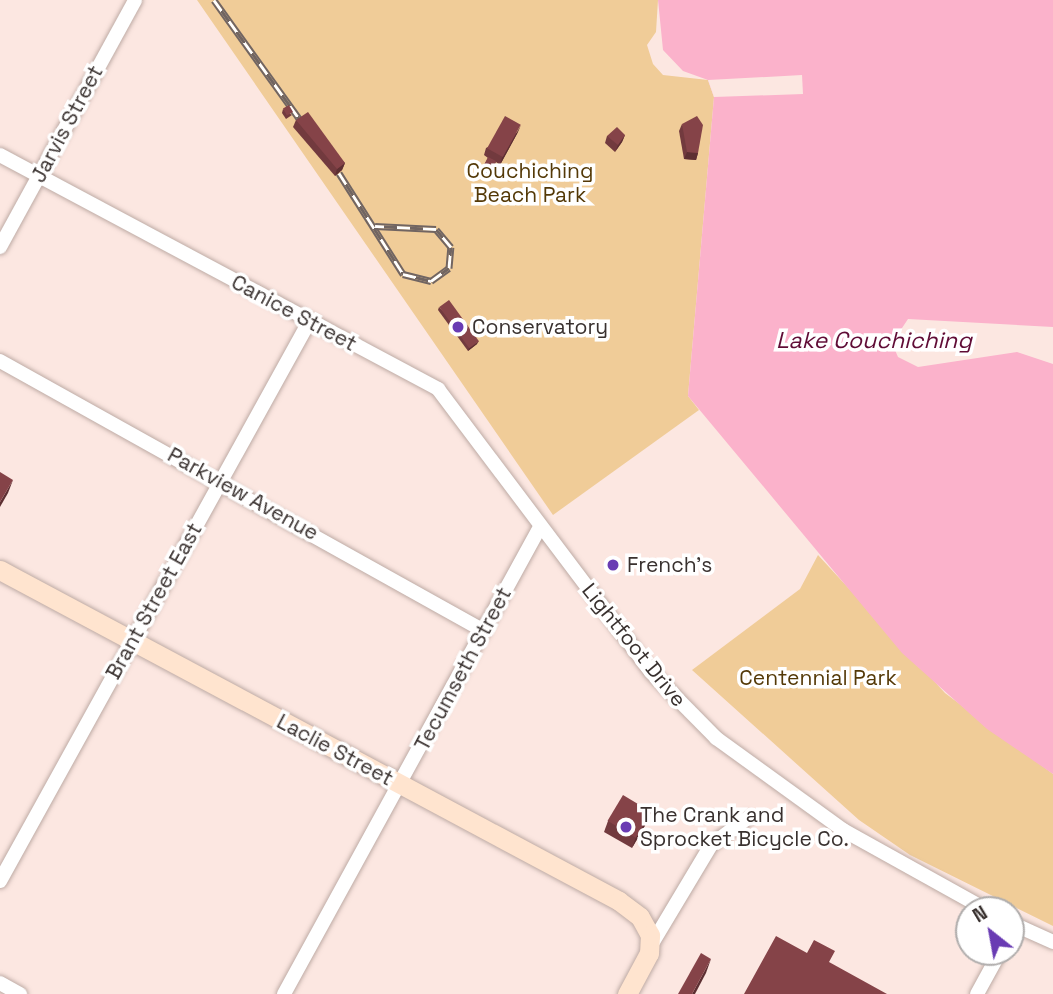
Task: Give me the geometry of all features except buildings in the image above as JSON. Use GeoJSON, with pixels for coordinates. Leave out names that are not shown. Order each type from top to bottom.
{"type":"FeatureCollection","features":[{"type":"Feature","properties":{"kind":"main road","name":"Laclie Street"},"geometry":{"type":"LineString","coordinates":[[0,570],[619,901],[646,925],[650,947]]}},
{"type":"Feature","properties":{"kind":"main road"},"geometry":{"type":"LineString","coordinates":[[627,994],[650,947]]}},
{"type":"Feature","properties":{"kind":"street","name":"Jarvis Street"},"geometry":{"type":"LineString","coordinates":[[0,247],[135,0]]}},
{"type":"Feature","properties":{"kind":"street","name":"Canice Street"},"geometry":{"type":"LineString","coordinates":[[0,155],[444,394],[540,527]]}},
{"type":"Feature","properties":{"kind":"street","name":"Brant Street East"},"geometry":{"type":"LineString","coordinates":[[0,881],[309,322]]}},
{"type":"Feature","properties":{"kind":"street","name":"Parkview Avenue"},"geometry":{"type":"LineString","coordinates":[[0,361],[221,480],[484,631]]}},
{"type":"Feature","properties":{"kind":"street","name":"Tecumseth Street"},"geometry":{"type":"LineString","coordinates":[[284,994],[401,785],[540,527]]}},
{"type":"Feature","properties":{"kind":"street","name":"Lightfoot Drive"},"geometry":{"type":"LineString","coordinates":[[540,527],[651,673],[716,738],[843,830],[962,896]]}},
{"type":"Feature","properties":{"kind":"street"},"geometry":{"type":"LineString","coordinates":[[650,947],[711,845],[746,819]]}},
{"type":"Feature","properties":{"kind":"street"},"geometry":{"type":"LineString","coordinates":[[1025,931],[1053,942]]}},
{"type":"Feature","properties":{"kind":"street"},"geometry":{"type":"LineString","coordinates":[[976,994],[992,966]]}},
{"type":"Feature","properties":{"kind":"street"},"geometry":{"type":"LineString","coordinates":[[0,983],[20,994]]}},
{"type":"Feature","properties":{"kind":"green space","name":"Couchiching Beach Park"},"geometry":{"type":"Polygon","coordinates":[[[197,0],[658,0],[656,32],[647,45],[653,64],[663,75],[708,80],[714,97],[688,396],[699,410],[553,515],[197,0]]]}},
{"type":"Feature","properties":{"kind":"green space","name":"Centennial Park"},"geometry":{"type":"Polygon","coordinates":[[[818,555],[945,693],[1053,774],[1053,926],[1025,912],[1025,896],[993,896],[910,855],[859,820],[692,670],[800,589],[818,555]]]}},
{"type":"Feature","properties":{"kind":"water","name":"Lake Couchiching"},"geometry":{"type":"Polygon","coordinates":[[[658,0],[1053,0],[1053,774],[987,729],[902,653],[688,396],[714,97],[708,80],[683,71],[663,50],[658,0]]]}},
{"type":"Feature","properties":{"kind":"pier"},"geometry":{"type":"Polygon","coordinates":[[[802,75],[803,94],[714,97],[708,80],[802,75]]]}},
{"type":"Feature","properties":{"kind":"pier"},"geometry":{"type":"Polygon","coordinates":[[[908,319],[1053,327],[1053,364],[1017,352],[918,367],[898,357],[892,343],[908,319]]]}},
{"type":"Feature","properties":{"kind":"railway"},"geometry":{"type":"LineString","coordinates":[[214,0],[301,121]]}},
{"type":"Feature","properties":{"kind":"railway"},"geometry":{"type":"LineString","coordinates":[[339,173],[403,274],[431,281],[449,268],[451,247],[436,229],[375,226]]}},
{"type":"Feature","properties":{"kind":"place","name":"Conservatory"},"geometry":{"type":"Point","coordinates":[458,327]}},
{"type":"Feature","properties":{"kind":"place","name":"French's"},"geometry":{"type":"Point","coordinates":[613,565]}},
{"type":"Feature","properties":{"kind":"place","name":"The Crank and Sprocket Bicycle Co."},"geometry":{"type":"Point","coordinates":[626,827]}}]}
